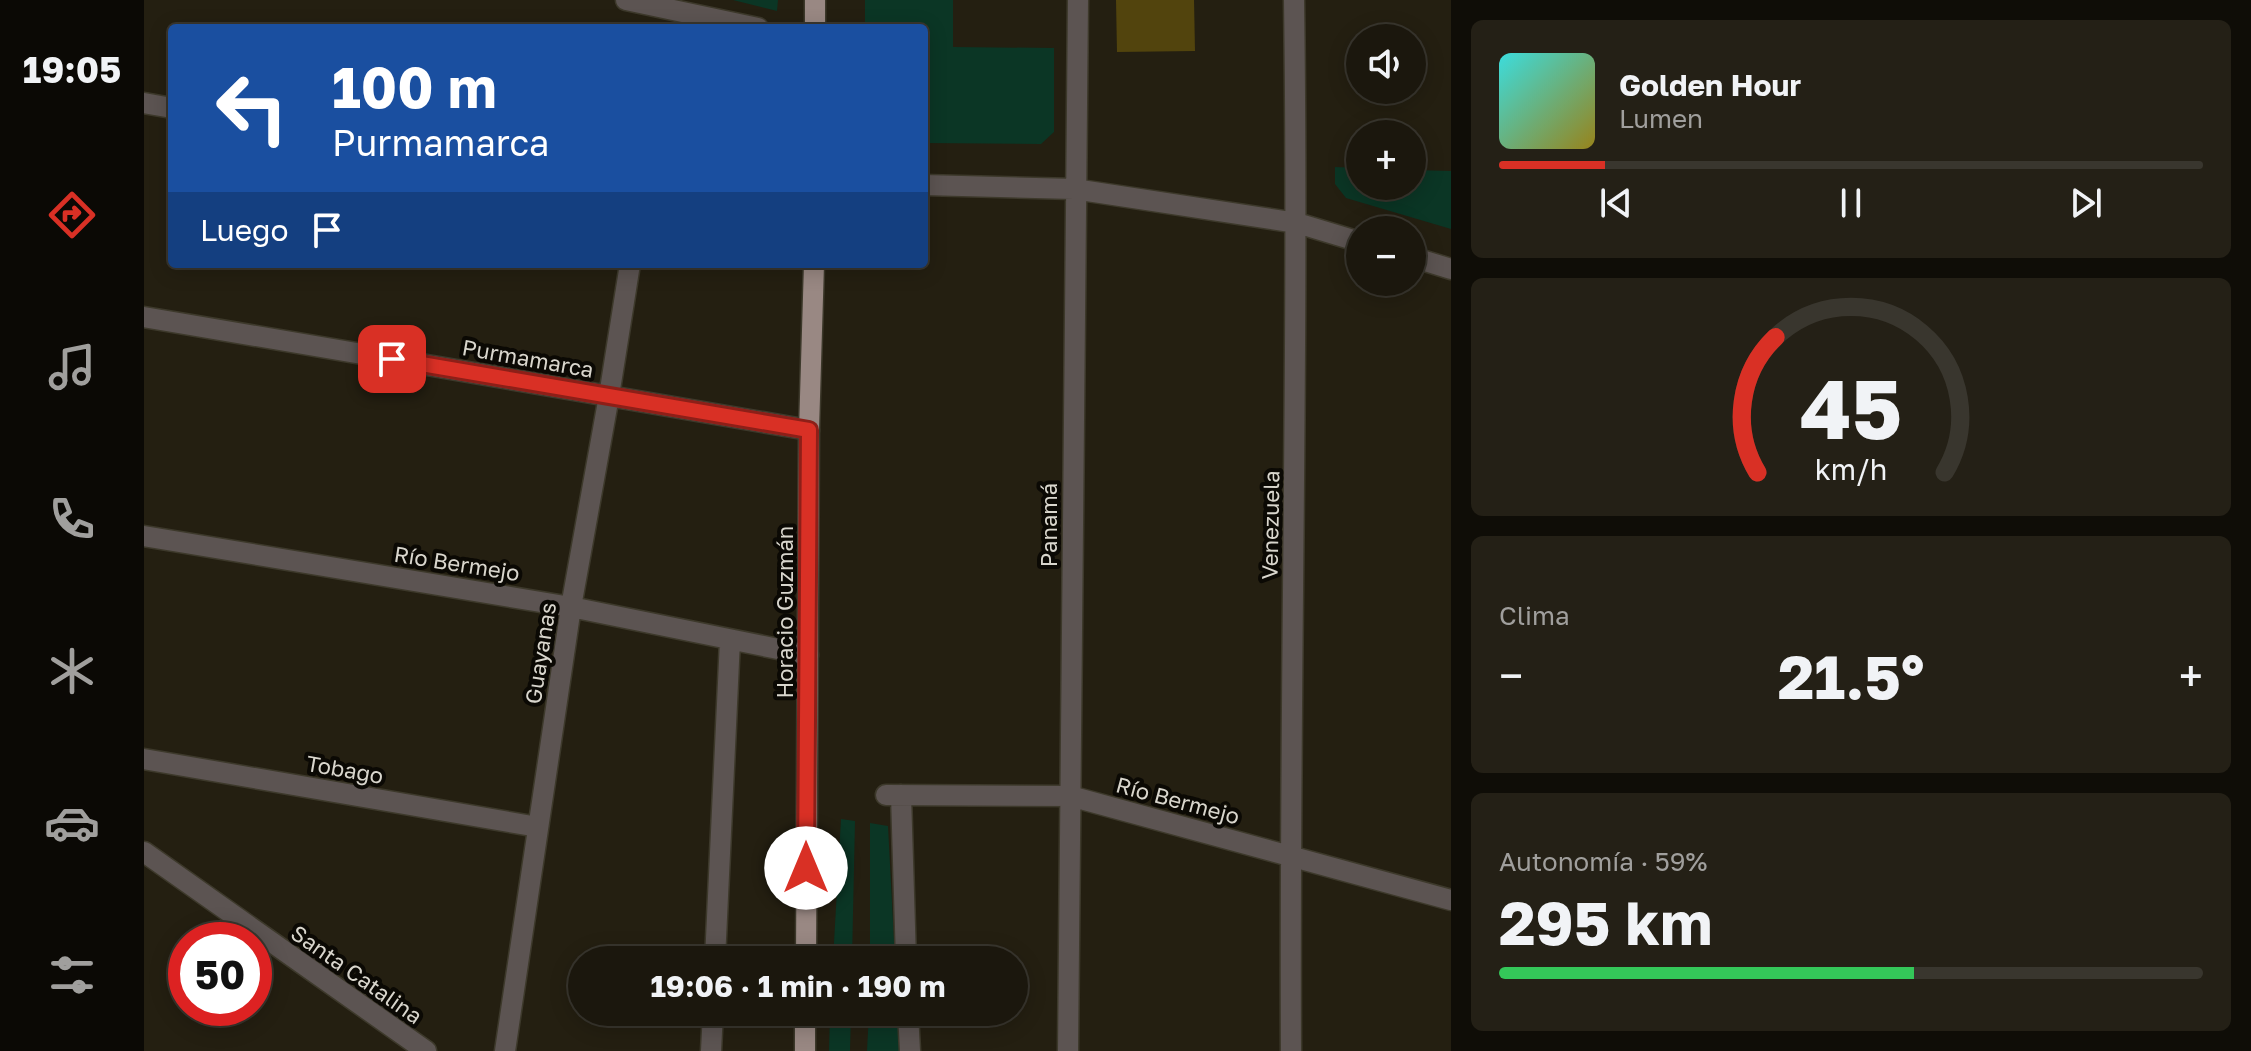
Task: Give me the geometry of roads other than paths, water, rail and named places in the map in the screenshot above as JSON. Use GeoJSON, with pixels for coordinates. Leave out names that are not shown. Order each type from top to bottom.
{"type":"FeatureCollection","features":[{"type":"Feature","properties":{"kind":"main road"},"geometry":{"type":"LineString","coordinates":[[815,0],[815,24]]}},
{"type":"Feature","properties":{"kind":"main road","name":"Horacio Guzmán"},"geometry":{"type":"LineString","coordinates":[[806,946],[809,430],[814,268]]}},
{"type":"Feature","properties":{"kind":"main road"},"geometry":{"type":"LineString","coordinates":[[805,1026],[805,1051]]}},
{"type":"Feature","properties":{"kind":"street"},"geometry":{"type":"LineString","coordinates":[[626,0],[739,24]]}},
{"type":"Feature","properties":{"kind":"street","name":"Panamá"},"geometry":{"type":"LineString","coordinates":[[1068,1051],[1078,0]]}},
{"type":"Feature","properties":{"kind":"street","name":"Venezuela"},"geometry":{"type":"LineString","coordinates":[[1291,1051],[1290,856],[1297,223],[1294,0]]}},
{"type":"Feature","properties":{"kind":"street"},"geometry":{"type":"LineString","coordinates":[[144,103],[168,107]]}},
{"type":"Feature","properties":{"kind":"street"},"geometry":{"type":"LineString","coordinates":[[928,185],[1074,189],[1297,223],[1346,238]]}},
{"type":"Feature","properties":{"kind":"street"},"geometry":{"type":"LineString","coordinates":[[1426,261],[1451,269]]}},
{"type":"Feature","properties":{"kind":"street","name":"Guayanas"},"geometry":{"type":"LineString","coordinates":[[505,1051],[571,607],[629,268]]}},
{"type":"Feature","properties":{"kind":"street","name":"Purmamarca"},"geometry":{"type":"LineString","coordinates":[[144,317],[809,430]]}},
{"type":"Feature","properties":{"kind":"street","name":"Río Bermejo"},"geometry":{"type":"LineString","coordinates":[[144,536],[571,607],[808,655]]}},
{"type":"Feature","properties":{"kind":"street"},"geometry":{"type":"LineString","coordinates":[[716,946],[730,640]]}},
{"type":"Feature","properties":{"kind":"street","name":"Tobago"},"geometry":{"type":"LineString","coordinates":[[144,759],[538,827]]}},
{"type":"Feature","properties":{"kind":"street","name":"Río Bermejo"},"geometry":{"type":"LineString","coordinates":[[905,946],[893,795],[1070,796],[1451,900]]}},
{"type":"Feature","properties":{"kind":"street","name":"Santa Catalina"},"geometry":{"type":"LineString","coordinates":[[144,852],[426,1051]]}},
{"type":"Feature","properties":{"kind":"street"},"geometry":{"type":"LineString","coordinates":[[711,1051],[712,1026]]}},
{"type":"Feature","properties":{"kind":"street"},"geometry":{"type":"LineString","coordinates":[[909,1026],[910,1051]]}}]}
